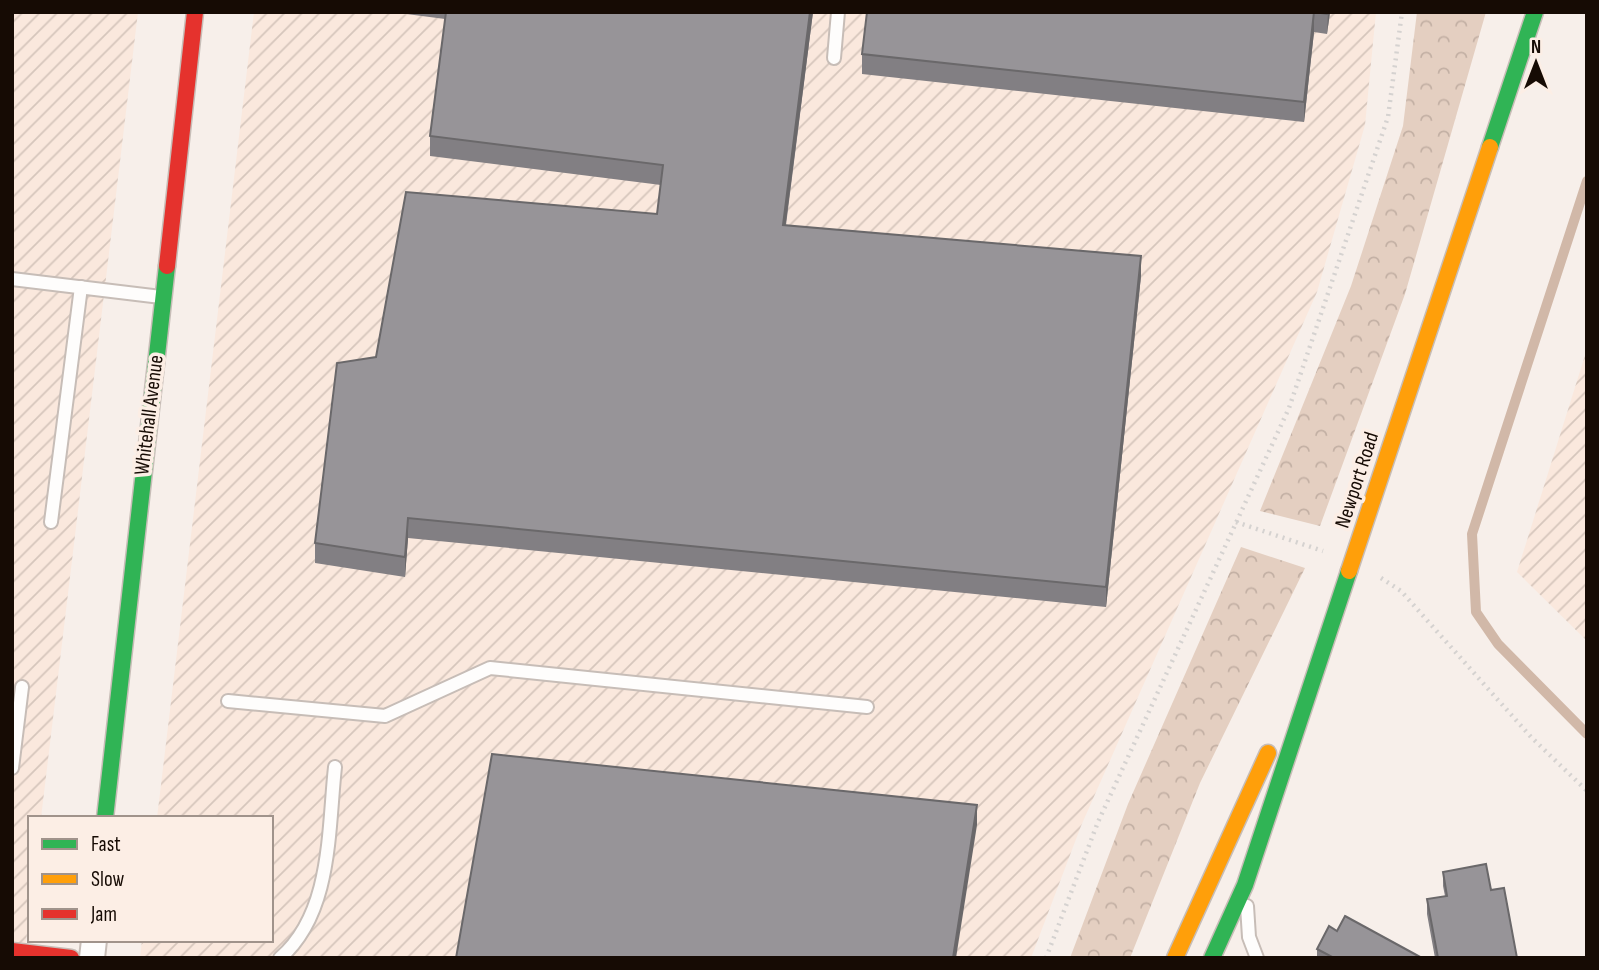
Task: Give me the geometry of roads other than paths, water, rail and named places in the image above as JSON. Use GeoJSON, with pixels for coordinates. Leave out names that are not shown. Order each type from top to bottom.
{"type":"FeatureCollection","features":[{"type":"Feature","properties":{"kind":"street","name":"Whitehall Avenue"},"geometry":{"type":"LineString","coordinates":[[106,816],[195,12]]}},
{"type":"Feature","properties":{"kind":"street","name":"Newport Road"},"geometry":{"type":"LineString","coordinates":[[1212,958],[1245,885],[1535,12]]}},
{"type":"Feature","properties":{"kind":"street"},"geometry":{"type":"LineString","coordinates":[[1175,958],[1352,560]]}},
{"type":"Feature","properties":{"kind":"street"},"geometry":{"type":"LineString","coordinates":[[12,951],[66,957]]}},
{"type":"Feature","properties":{"kind":"lane"},"geometry":{"type":"LineString","coordinates":[[834,58],[838,12]]}},
{"type":"Feature","properties":{"kind":"lane"},"geometry":{"type":"LineString","coordinates":[[12,279],[163,298]]}},
{"type":"Feature","properties":{"kind":"lane"},"geometry":{"type":"LineString","coordinates":[[51,522],[81,287]]}},
{"type":"Feature","properties":{"kind":"lane"},"geometry":{"type":"LineString","coordinates":[[228,701],[385,716],[490,668],[867,707]]}},
{"type":"Feature","properties":{"kind":"lane"},"geometry":{"type":"LineString","coordinates":[[12,768],[22,687]]}},
{"type":"Feature","properties":{"kind":"lane"},"geometry":{"type":"LineString","coordinates":[[280,958],[298,942],[317,904],[335,767]]}},
{"type":"Feature","properties":{"kind":"lane"},"geometry":{"type":"LineString","coordinates":[[1245,885],[1249,937],[1257,958]]}},
{"type":"Feature","properties":{"kind":"waterway"},"geometry":{"type":"LineString","coordinates":[[1587,181],[1472,534],[1476,612],[1498,644],[1587,734]]}}]}
